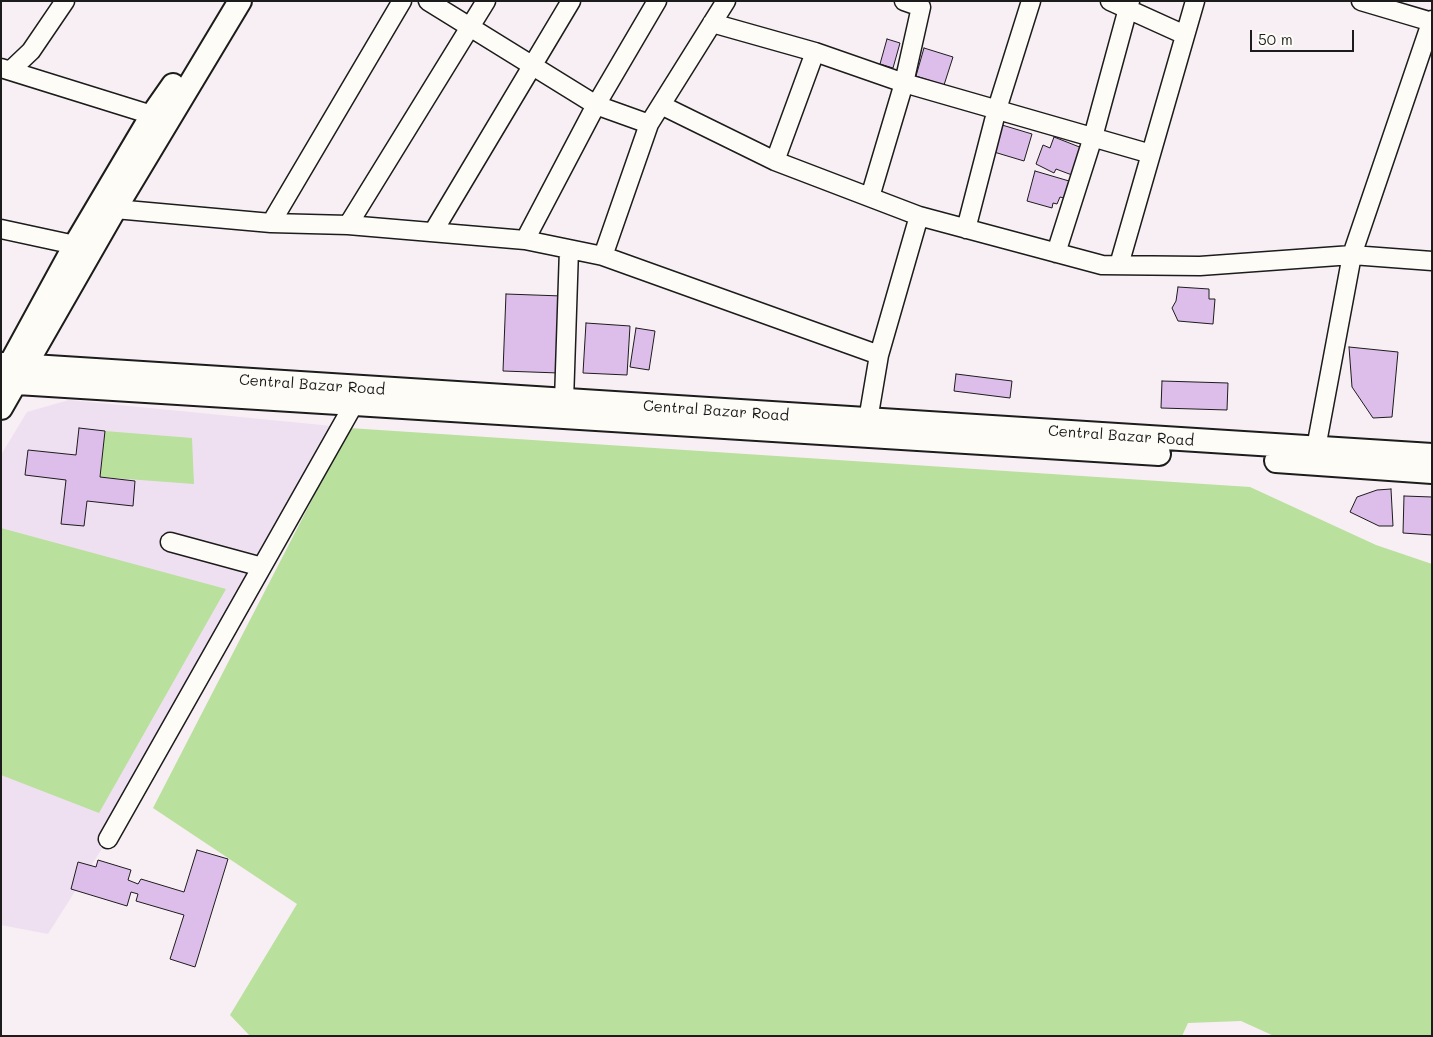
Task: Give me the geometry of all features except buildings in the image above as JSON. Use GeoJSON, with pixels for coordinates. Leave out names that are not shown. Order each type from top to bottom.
{"type":"FeatureCollection","features":[{"type":"Feature","properties":{"kind":"main road"},"geometry":{"type":"LineString","coordinates":[[1,408],[10,374],[75,245],[152,115],[169,93],[221,1]]}},
{"type":"Feature","properties":{"kind":"main road"},"geometry":{"type":"LineString","coordinates":[[10,374],[115,209],[240,1]]}},
{"type":"Feature","properties":{"kind":"main road","name":"Central Bazar Road"},"geometry":{"type":"LineString","coordinates":[[10,374],[564,401],[868,420],[1316,456],[1432,472]]}},
{"type":"Feature","properties":{"kind":"main road","name":"Central Bazar Road"},"geometry":{"type":"LineString","coordinates":[[10,374],[354,404],[1316,456],[1432,455]]}},
{"type":"Feature","properties":{"kind":"street"},"geometry":{"type":"LineString","coordinates":[[6,69],[31,51],[65,1]]}},
{"type":"Feature","properties":{"kind":"street"},"geometry":{"type":"LineString","coordinates":[[270,223],[402,1]]}},
{"type":"Feature","properties":{"kind":"street"},"geometry":{"type":"LineString","coordinates":[[428,1],[596,105],[649,124]]}},
{"type":"Feature","properties":{"kind":"street"},"geometry":{"type":"LineString","coordinates":[[348,226],[486,1]]}},
{"type":"Feature","properties":{"kind":"street"},"geometry":{"type":"LineString","coordinates":[[433,232],[571,1]]}},
{"type":"Feature","properties":{"kind":"street"},"geometry":{"type":"LineString","coordinates":[[525,240],[596,105],[657,1]]}},
{"type":"Feature","properties":{"kind":"street"},"geometry":{"type":"LineString","coordinates":[[603,256],[649,124],[726,1]]}},
{"type":"Feature","properties":{"kind":"street"},"geometry":{"type":"LineString","coordinates":[[870,197],[904,82],[921,8],[904,1]]}},
{"type":"Feature","properties":{"kind":"street"},"geometry":{"type":"LineString","coordinates":[[966,229],[997,109],[1031,1]]}},
{"type":"Feature","properties":{"kind":"street"},"geometry":{"type":"LineString","coordinates":[[1110,1],[1129,5],[1185,35]]}},
{"type":"Feature","properties":{"kind":"street"},"geometry":{"type":"LineString","coordinates":[[1119,265],[1195,1]]}},
{"type":"Feature","properties":{"kind":"street"},"geometry":{"type":"LineString","coordinates":[[1316,456],[1352,255],[1432,21],[1360,1]]}},
{"type":"Feature","properties":{"kind":"street"},"geometry":{"type":"LineString","coordinates":[[1056,253],[1092,137],[1129,5]]}},
{"type":"Feature","properties":{"kind":"street"},"geometry":{"type":"LineString","coordinates":[[712,23],[815,52],[904,82],[1151,154]]}},
{"type":"Feature","properties":{"kind":"street"},"geometry":{"type":"LineString","coordinates":[[775,161],[815,52]]}},
{"type":"Feature","properties":{"kind":"street"},"geometry":{"type":"LineString","coordinates":[[6,69],[152,115]]}},
{"type":"Feature","properties":{"kind":"street"},"geometry":{"type":"LineString","coordinates":[[660,105],[775,161],[919,216],[1102,265],[1200,266],[1352,255],[1432,261]]}},
{"type":"Feature","properties":{"kind":"street"},"geometry":{"type":"LineString","coordinates":[[115,209],[270,223],[348,226],[525,240],[603,256],[879,355]]}},
{"type":"Feature","properties":{"kind":"street"},"geometry":{"type":"LineString","coordinates":[[868,420],[879,355],[919,216]]}},
{"type":"Feature","properties":{"kind":"street"},"geometry":{"type":"LineString","coordinates":[[1,229],[75,245]]}},
{"type":"Feature","properties":{"kind":"street"},"geometry":{"type":"LineString","coordinates":[[564,401],[568,249]]}},
{"type":"Feature","properties":{"kind":"street"},"geometry":{"type":"LineString","coordinates":[[108,838],[354,404]]}},
{"type":"Feature","properties":{"kind":"street"},"geometry":{"type":"LineString","coordinates":[[170,542],[262,567]]}},
{"type":"Feature","properties":{"kind":"shaded area"},"geometry":{"type":"Polygon","coordinates":[[[69,400],[342,427],[132,801],[48,934],[1,925],[1,455],[27,412],[69,400]]]}},
{"type":"Feature","properties":{"kind":"green space"},"geometry":{"type":"Polygon","coordinates":[[[349,428],[1250,487],[1376,545],[1432,564],[1432,1036],[1274,1036],[1241,1021],[1188,1023],[1182,1036],[250,1036],[230,1015],[297,904],[153,808],[349,428]]]}},
{"type":"Feature","properties":{"kind":"green space"},"geometry":{"type":"Polygon","coordinates":[[[105,431],[192,438],[194,484],[100,477],[105,431]]]}},
{"type":"Feature","properties":{"kind":"green space"},"geometry":{"type":"Polygon","coordinates":[[[1,528],[226,589],[99,813],[1,775],[1,528]]]}}]}
